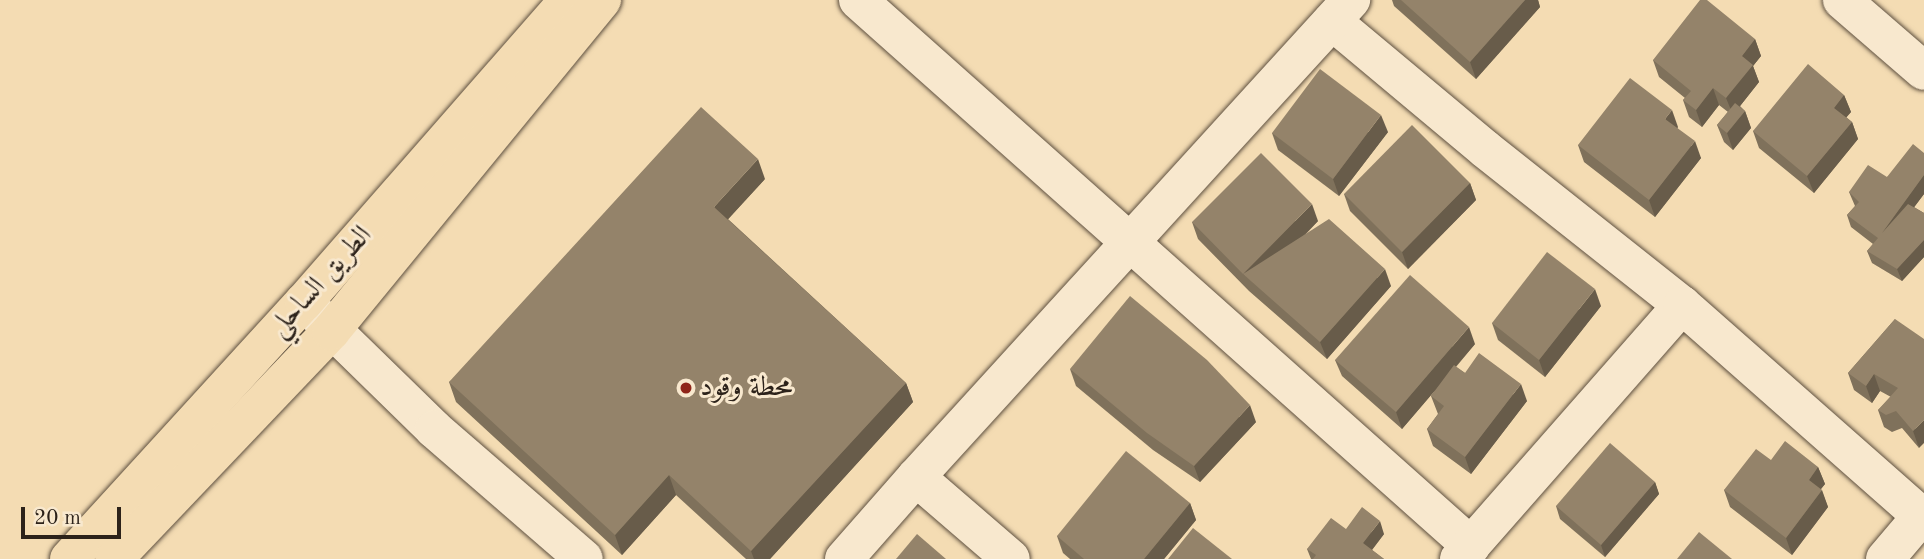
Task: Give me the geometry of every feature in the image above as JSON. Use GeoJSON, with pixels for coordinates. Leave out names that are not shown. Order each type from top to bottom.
{"type":"FeatureCollection","features":[{"type":"Feature","properties":{"kind":"highway","name":"الطريق الساحلي"},"geometry":{"type":"LineString","coordinates":[[69,559],[304,302],[568,0]]}},
{"type":"Feature","properties":{"kind":"highway"},"geometry":{"type":"LineString","coordinates":[[114,559],[331,331],[602,0]]}},
{"type":"Feature","properties":{"kind":"street"},"geometry":{"type":"LineString","coordinates":[[858,0],[1128,241],[1465,552],[1682,305]]}},
{"type":"Feature","properties":{"kind":"street"},"geometry":{"type":"LineString","coordinates":[[1842,0],[1924,71]]}},
{"type":"Feature","properties":{"kind":"street"},"geometry":{"type":"LineString","coordinates":[[844,559],[1128,241],[1341,11],[1485,149],[1682,305],[1923,515],[1885,559]]}},
{"type":"Feature","properties":{"kind":"street"},"geometry":{"type":"LineString","coordinates":[[304,302],[434,429],[584,559]]}},
{"type":"Feature","properties":{"kind":"street"},"geometry":{"type":"LineString","coordinates":[[916,477],[1011,559]]}},
{"type":"Feature","properties":{"kind":"building"},"geometry":{"type":"Polygon","coordinates":[[[1401,0],[1525,0],[1470,62],[1401,0]]]}},
{"type":"Feature","properties":{"kind":"building"},"geometry":{"type":"Polygon","coordinates":[[[1700,0],[1707,0],[1755,39],[1742,56],[1753,65],[1726,98],[1713,88],[1696,110],[1683,100],[1691,91],[1653,60],[1700,0]]]}},
{"type":"Feature","properties":{"kind":"building"},"geometry":{"type":"Polygon","coordinates":[[[1808,64],[1844,95],[1834,108],[1852,122],[1807,176],[1753,131],[1808,64]]]}},
{"type":"Feature","properties":{"kind":"building"},"geometry":{"type":"Polygon","coordinates":[[[1320,69],[1381,115],[1333,179],[1272,133],[1320,69]]]}},
{"type":"Feature","properties":{"kind":"building"},"geometry":{"type":"Polygon","coordinates":[[[1630,78],[1672,110],[1665,119],[1695,141],[1649,200],[1578,145],[1630,78]]]}},
{"type":"Feature","properties":{"kind":"building"},"geometry":{"type":"Polygon","coordinates":[[[1735,103],[1745,111],[1727,133],[1717,125],[1735,103]]]}},
{"type":"Feature","properties":{"kind":"building"},"geometry":{"type":"Polygon","coordinates":[[[701,107],[758,159],[714,207],[906,383],[751,551],[669,475],[615,535],[449,382],[701,107]]]}},
{"type":"Feature","properties":{"kind":"building"},"geometry":{"type":"Polygon","coordinates":[[[1412,125],[1470,183],[1402,252],[1344,194],[1412,125]]]}},
{"type":"Feature","properties":{"kind":"building"},"geometry":{"type":"Polygon","coordinates":[[[1913,144],[1924,153],[1924,175],[1882,233],[1908,204],[1924,213],[1924,240],[1897,269],[1867,251],[1878,238],[1847,215],[1859,202],[1849,192],[1868,165],[1887,177],[1913,144]]]}},
{"type":"Feature","properties":{"kind":"building"},"geometry":{"type":"Polygon","coordinates":[[[1261,153],[1312,204],[1243,274],[1192,222],[1261,153]]]}},
{"type":"Feature","properties":{"kind":"building"},"geometry":{"type":"Polygon","coordinates":[[[1329,219],[1385,269],[1320,342],[1243,274],[1329,219]]]}},
{"type":"Feature","properties":{"kind":"building"},"geometry":{"type":"Polygon","coordinates":[[[1547,252],[1595,289],[1539,360],[1492,323],[1547,252]]]}},
{"type":"Feature","properties":{"kind":"building"},"geometry":{"type":"Polygon","coordinates":[[[1410,275],[1469,327],[1396,412],[1335,360],[1410,275]]]}},
{"type":"Feature","properties":{"kind":"building"},"geometry":{"type":"Polygon","coordinates":[[[1130,296],[1207,360],[1250,405],[1194,466],[1147,433],[1070,369],[1130,296]]]}},
{"type":"Feature","properties":{"kind":"building"},"geometry":{"type":"Polygon","coordinates":[[[1895,319],[1924,339],[1924,420],[1913,431],[1896,411],[1886,415],[1878,410],[1898,388],[1874,374],[1866,386],[1848,373],[1895,319]]]}},
{"type":"Feature","properties":{"kind":"building"},"geometry":{"type":"Polygon","coordinates":[[[1479,353],[1521,384],[1465,457],[1427,429],[1444,406],[1431,396],[1454,365],[1465,373],[1479,353]]]}},
{"type":"Feature","properties":{"kind":"building"},"geometry":{"type":"Polygon","coordinates":[[[1785,441],[1818,467],[1809,480],[1822,490],[1786,538],[1724,490],[1756,449],[1771,460],[1785,441]]]}},
{"type":"Feature","properties":{"kind":"building"},"geometry":{"type":"Polygon","coordinates":[[[1610,443],[1655,482],[1601,545],[1556,506],[1610,443]]]}},
{"type":"Feature","properties":{"kind":"building"},"geometry":{"type":"Polygon","coordinates":[[[1126,451],[1190,503],[1144,559],[1084,559],[1057,536],[1126,451]]]}},
{"type":"Feature","properties":{"kind":"building"},"geometry":{"type":"Polygon","coordinates":[[[1362,507],[1380,521],[1363,543],[1384,559],[1313,559],[1316,555],[1307,549],[1331,518],[1346,529],[1362,507]]]}},
{"type":"Feature","properties":{"kind":"building"},"geometry":{"type":"Polygon","coordinates":[[[1193,528],[1232,559],[1168,559],[1193,528]]]}},
{"type":"Feature","properties":{"kind":"building"},"geometry":{"type":"Polygon","coordinates":[[[1699,532],[1732,559],[1677,559],[1699,532]]]}},
{"type":"Feature","properties":{"kind":"building"},"geometry":{"type":"Polygon","coordinates":[[[917,534],[946,559],[896,559],[917,534]]]}},
{"type":"Feature","properties":{"kind":"place","name":"محطة وقود"},"geometry":{"type":"Point","coordinates":[686,388]}}]}
